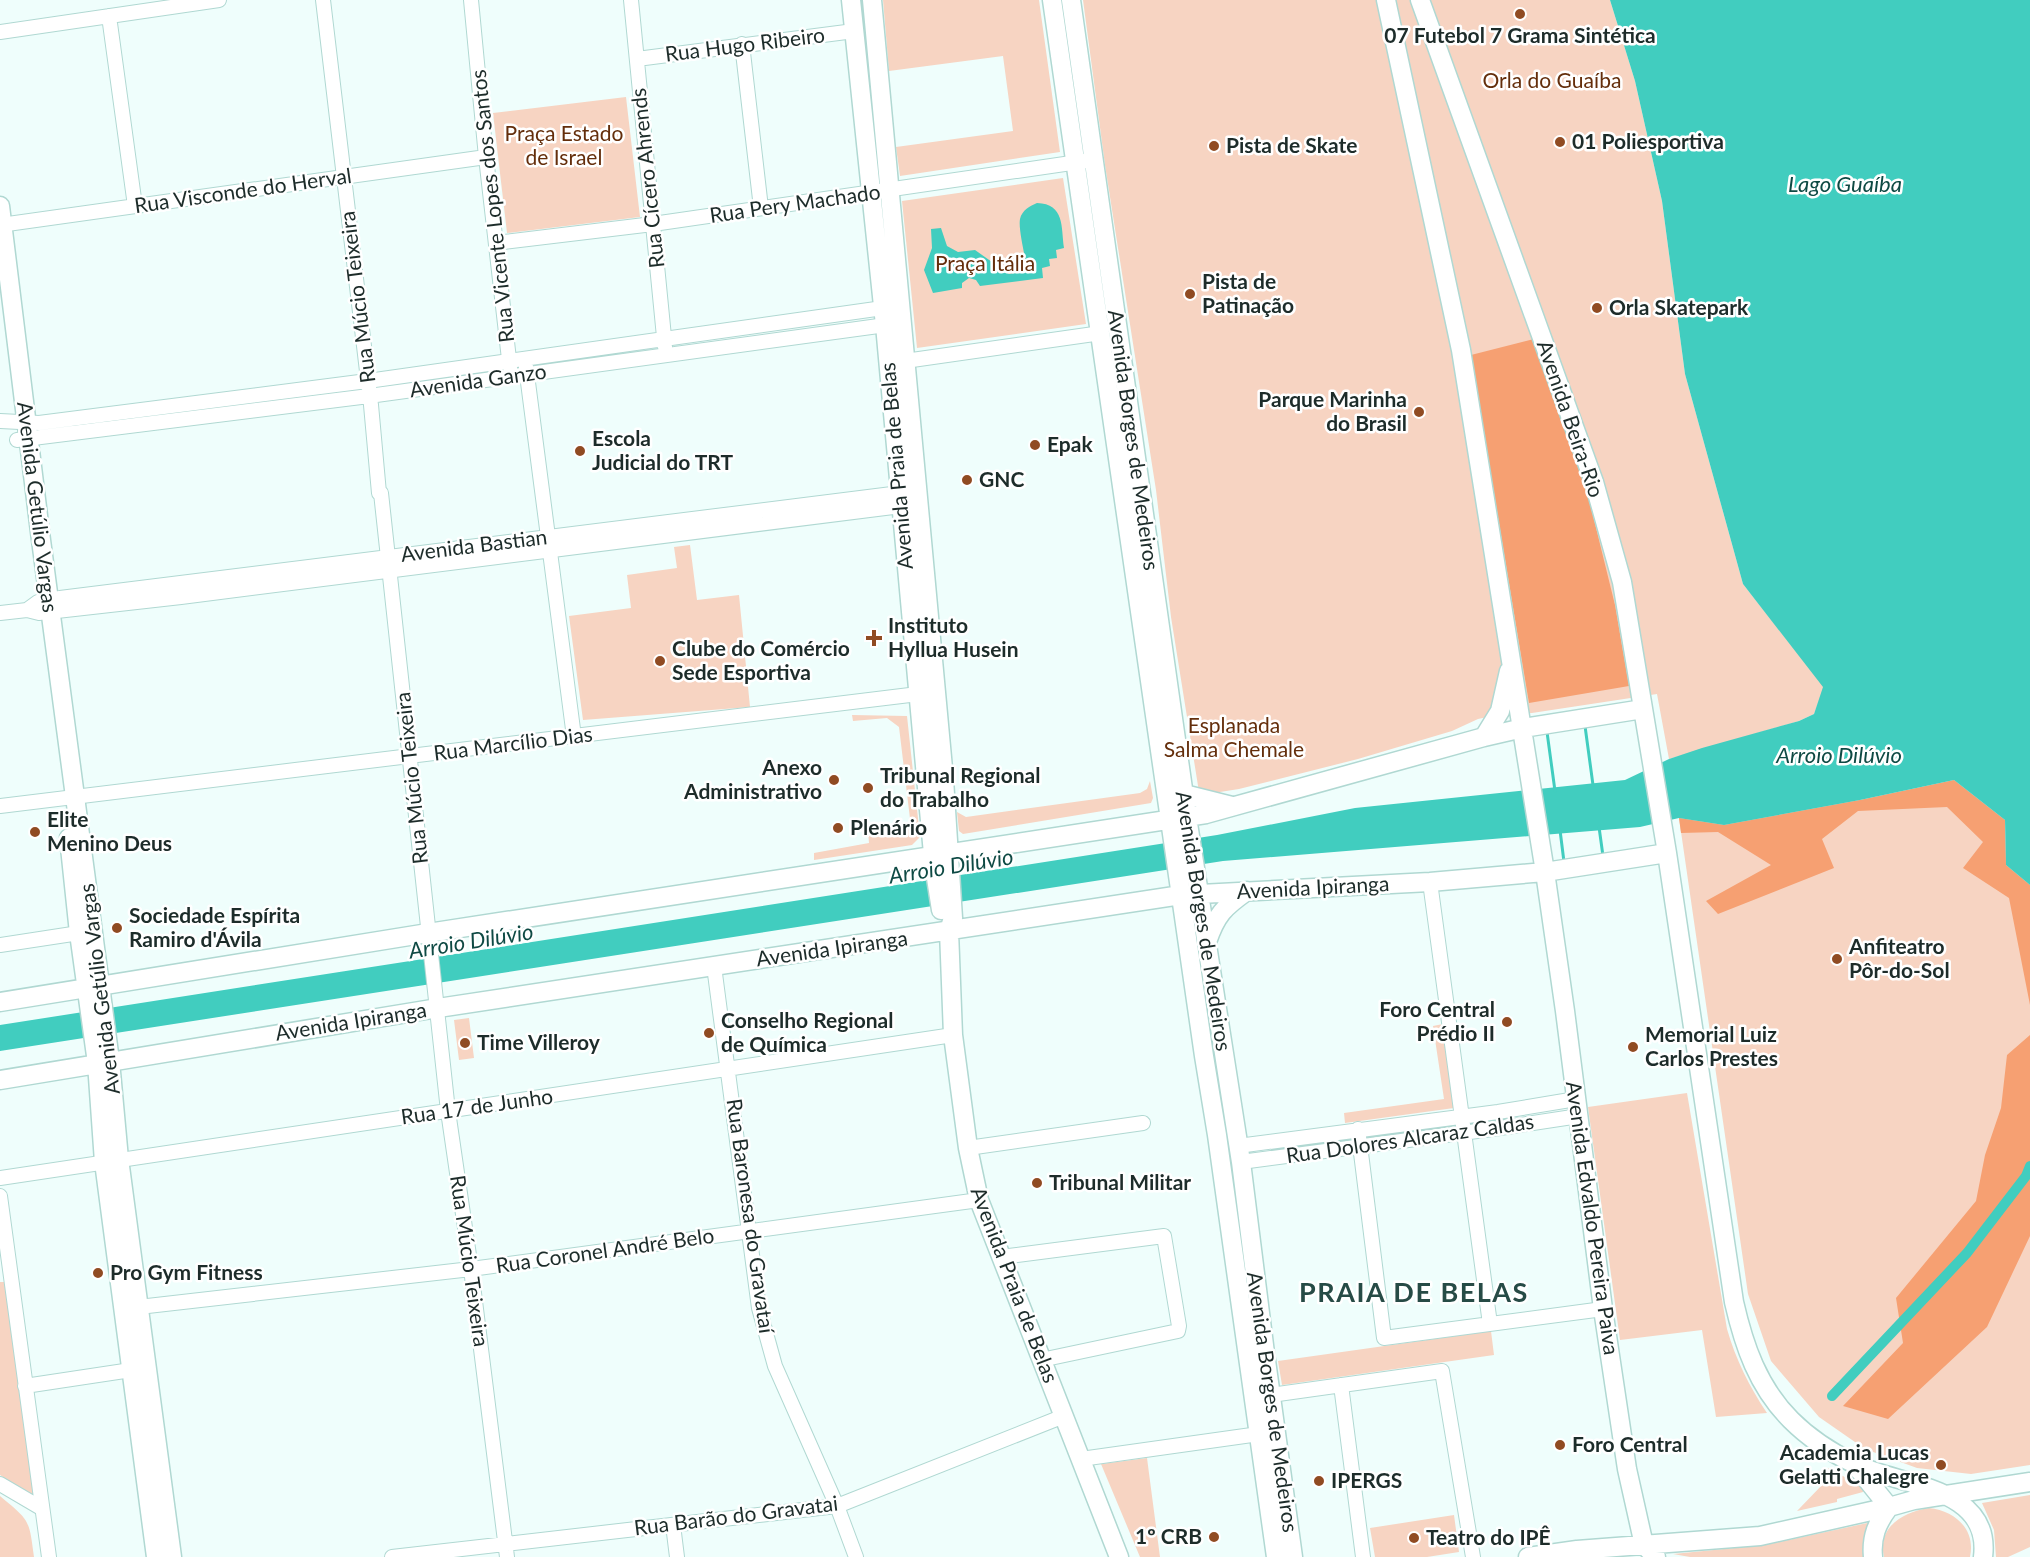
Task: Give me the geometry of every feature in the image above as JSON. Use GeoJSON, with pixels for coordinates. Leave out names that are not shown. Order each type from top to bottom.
{"type":"FeatureCollection","features":[{"type":"Feature","properties":{"kind":"main road","name":"Avenida Praia de Belas"},"geometry":{"type":"LineString","coordinates":[[851,0],[884,317],[930,825],[941,861]]}},
{"type":"Feature","properties":{"kind":"main road","name":"Avenida Praia de Belas"},"geometry":{"type":"LineString","coordinates":[[873,0],[943,768],[941,861],[948,923],[953,1035],[968,1148],[979,1200],[1119,1557]]}},
{"type":"Feature","properties":{"kind":"main road","name":"Avenida Borges de Medeiros"},"geometry":{"type":"LineString","coordinates":[[1052,0],[1165,784],[1180,826],[1189,887],[1204,1056],[1267,1433],[1293,1557]]}},
{"type":"Feature","properties":{"kind":"main road","name":"Avenida Borges de Medeiros"},"geometry":{"type":"LineString","coordinates":[[1071,0],[1184,794],[1180,826]]}},
{"type":"Feature","properties":{"kind":"main road"},"geometry":{"type":"LineString","coordinates":[[1386,0],[1461,350],[1545,872]]}},
{"type":"Feature","properties":{"kind":"main road","name":"Avenida Beira-Rio"},"geometry":{"type":"LineString","coordinates":[[1420,0],[1594,482],[1622,582],[1666,844]]}},
{"type":"Feature","properties":{"kind":"main road","name":"Avenida Getúlio Vargas"},"geometry":{"type":"LineString","coordinates":[[1,224],[18,422]]}},
{"type":"Feature","properties":{"kind":"main road","name":"Avenida Getúlio Vargas"},"geometry":{"type":"LineString","coordinates":[[0,299],[41,607],[70,796],[103,1055],[112,1161],[131,1307],[172,1557]]}},
{"type":"Feature","properties":{"kind":"main road"},"geometry":{"type":"LineString","coordinates":[[1484,737],[1500,711],[1512,661]]}},
{"type":"Feature","properties":{"kind":"main road"},"geometry":{"type":"LineString","coordinates":[[0,1002],[94,994],[907,860],[941,861],[1180,826],[1234,807],[1484,737],[1523,728],[1643,708]]}},
{"type":"Feature","properties":{"kind":"main road"},"geometry":{"type":"LineString","coordinates":[[1165,784],[1184,794],[1234,807]]}},
{"type":"Feature","properties":{"kind":"main road","name":"Avenida Getúlio Vargas"},"geometry":{"type":"LineString","coordinates":[[70,796],[79,933],[94,994]]}},
{"type":"Feature","properties":{"kind":"main road"},"geometry":{"type":"LineString","coordinates":[[907,860],[926,837],[930,825]]}},
{"type":"Feature","properties":{"kind":"main road"},"geometry":{"type":"LineString","coordinates":[[1666,844],[1734,1302],[1742,1338],[1755,1371],[1768,1393],[1791,1420],[1819,1443],[1855,1464],[1878,1474],[1946,1494],[1964,1506],[1976,1521],[1982,1535],[1983,1557]]}},
{"type":"Feature","properties":{"kind":"main road","name":"Avenida Ipiranga"},"geometry":{"type":"LineString","coordinates":[[0,1080],[103,1055],[437,1002],[714,966],[948,923],[1189,887],[1247,891],[1430,882],[1513,875],[1545,872],[1666,844]]}},
{"type":"Feature","properties":{"kind":"main road","name":"Avenida Edvaldo Pereira Paiva"},"geometry":{"type":"LineString","coordinates":[[1545,872],[1603,1309],[1627,1469],[1650,1551]]}},
{"type":"Feature","properties":{"kind":"main road"},"geometry":{"type":"LineString","coordinates":[[1513,875],[1548,897]]}},
{"type":"Feature","properties":{"kind":"main road","name":"Avenida Borges de Medeiros"},"geometry":{"type":"LineString","coordinates":[[1189,887],[1206,944],[1239,1154],[1270,1395],[1267,1433],[1276,1557]]}},
{"type":"Feature","properties":{"kind":"main road"},"geometry":{"type":"LineString","coordinates":[[1206,944],[1217,916],[1247,891]]}},
{"type":"Feature","properties":{"kind":"main road"},"geometry":{"type":"LineString","coordinates":[[1217,1135],[1239,1154]]}},
{"type":"Feature","properties":{"kind":"main road","name":"Avenida Getúlio Vargas"},"geometry":{"type":"LineString","coordinates":[[131,1307],[130,1370],[156,1557]]}},
{"type":"Feature","properties":{"kind":"main road"},"geometry":{"type":"LineString","coordinates":[[1855,1464],[1889,1507]]}},
{"type":"Feature","properties":{"kind":"main road"},"geometry":{"type":"LineString","coordinates":[[1528,1557],[1650,1551],[1760,1536],[1914,1500],[2030,1482]]}},
{"type":"Feature","properties":{"kind":"main road"},"geometry":{"type":"LineString","coordinates":[[1873,1557],[1873,1537],[1879,1521],[1889,1507]]}},
{"type":"Feature","properties":{"kind":"street"},"geometry":{"type":"LineString","coordinates":[[0,32],[219,0]]}},
{"type":"Feature","properties":{"kind":"street","name":"Rua Múcio Teixeira"},"geometry":{"type":"LineString","coordinates":[[322,0],[368,381],[448,1111],[471,1269],[506,1550]]}},
{"type":"Feature","properties":{"kind":"street","name":"Rua Vicente Lopes dos Santos"},"geometry":{"type":"LineString","coordinates":[[471,0],[511,376]]}},
{"type":"Feature","properties":{"kind":"street","name":"Rua Cícero Ahrends"},"geometry":{"type":"LineString","coordinates":[[631,0],[666,355]]}},
{"type":"Feature","properties":{"kind":"street"},"geometry":{"type":"LineString","coordinates":[[109,16],[135,206]]}},
{"type":"Feature","properties":{"kind":"street","name":"Rua Hugo Ribeiro"},"geometry":{"type":"LineString","coordinates":[[637,59],[854,31]]}},
{"type":"Feature","properties":{"kind":"street"},"geometry":{"type":"LineString","coordinates":[[742,44],[761,208]]}},
{"type":"Feature","properties":{"kind":"street","name":"Rua Visconde do Herval"},"geometry":{"type":"LineString","coordinates":[[1,224],[486,157]]}},
{"type":"Feature","properties":{"kind":"street","name":"Rua Pery Machado"},"geometry":{"type":"LineString","coordinates":[[496,243],[653,224],[1094,160]]}},
{"type":"Feature","properties":{"kind":"street","name":"Avenida Ganzo"},"geometry":{"type":"LineString","coordinates":[[18,422],[201,417],[770,341],[884,317]]}},
{"type":"Feature","properties":{"kind":"street","name":"Avenida Ganzo"},"geometry":{"type":"LineString","coordinates":[[18,422],[39,423],[368,381],[767,324],[884,317],[903,323]]}},
{"type":"Feature","properties":{"kind":"street"},"geometry":{"type":"LineString","coordinates":[[767,324],[770,341]]}},
{"type":"Feature","properties":{"kind":"street"},"geometry":{"type":"LineString","coordinates":[[888,364],[1101,333]]}},
{"type":"Feature","properties":{"kind":"street"},"geometry":{"type":"LineString","coordinates":[[525,359],[574,737]]}},
{"type":"Feature","properties":{"kind":"street"},"geometry":{"type":"LineString","coordinates":[[199,402],[201,417]]}},
{"type":"Feature","properties":{"kind":"street","name":"Avenida Bastian"},"geometry":{"type":"LineString","coordinates":[[0,613],[900,500]]}},
{"type":"Feature","properties":{"kind":"street","name":"Rua Marcílio Dias"},"geometry":{"type":"LineString","coordinates":[[0,806],[918,694]]}},
{"type":"Feature","properties":{"kind":"street"},"geometry":{"type":"LineString","coordinates":[[1430,882],[1490,1324]]}},
{"type":"Feature","properties":{"kind":"street"},"geometry":{"type":"LineString","coordinates":[[0,945],[79,933]]}},
{"type":"Feature","properties":{"kind":"street","name":"Rua Baronesa do Gravataí"},"geometry":{"type":"LineString","coordinates":[[714,966],[759,1308],[775,1366],[837,1506],[856,1557]]}},
{"type":"Feature","properties":{"kind":"street","name":"Rua 17 de Junho"},"geometry":{"type":"LineString","coordinates":[[0,1178],[953,1035]]}},
{"type":"Feature","properties":{"kind":"street","name":"Rua Dolores Alcaraz Caldas"},"geometry":{"type":"LineString","coordinates":[[1239,1154],[1358,1129],[1498,1112],[1577,1108]]}},
{"type":"Feature","properties":{"kind":"street","name":"Rua Dolores Alcaraz Caldas"},"geometry":{"type":"LineString","coordinates":[[1239,1154],[1360,1145],[1500,1128],[1577,1108]]}},
{"type":"Feature","properties":{"kind":"street"},"geometry":{"type":"LineString","coordinates":[[1498,1112],[1500,1128]]}},
{"type":"Feature","properties":{"kind":"street"},"geometry":{"type":"LineString","coordinates":[[968,1148],[1143,1123]]}},
{"type":"Feature","properties":{"kind":"street"},"geometry":{"type":"LineString","coordinates":[[1358,1129],[1384,1338],[1603,1309]]}},
{"type":"Feature","properties":{"kind":"street"},"geometry":{"type":"LineString","coordinates":[[0,1196],[49,1557]]}},
{"type":"Feature","properties":{"kind":"street","name":"Rua Coronel André Belo"},"geometry":{"type":"LineString","coordinates":[[131,1307],[471,1269],[979,1200]]}},
{"type":"Feature","properties":{"kind":"street"},"geometry":{"type":"LineString","coordinates":[[1001,1257],[1164,1236],[1178,1331],[1041,1360]]}},
{"type":"Feature","properties":{"kind":"street"},"geometry":{"type":"LineString","coordinates":[[25,1386],[130,1370]]}},
{"type":"Feature","properties":{"kind":"street"},"geometry":{"type":"LineString","coordinates":[[1270,1395],[1442,1371],[1473,1557]]}},
{"type":"Feature","properties":{"kind":"street"},"geometry":{"type":"LineString","coordinates":[[1341,1385],[1363,1557]]}},
{"type":"Feature","properties":{"kind":"street","name":"Rua Barão do Gravatai"},"geometry":{"type":"LineString","coordinates":[[392,1557],[506,1550],[673,1525],[837,1506],[1064,1416]]}},
{"type":"Feature","properties":{"kind":"street"},"geometry":{"type":"LineString","coordinates":[[1081,1459],[1267,1433]]}},
{"type":"Feature","properties":{"kind":"street"},"geometry":{"type":"LineString","coordinates":[[0,1484],[41,1508]]}},
{"type":"Feature","properties":{"kind":"street"},"geometry":{"type":"LineString","coordinates":[[673,1525],[677,1557]]}},
{"type":"Feature","properties":{"kind":"green space"},"geometry":{"type":"Polygon","coordinates":[[[883,0],[1039,0],[1060,152],[900,176],[896,147],[1013,131],[1003,56],[889,71],[883,0]]]}},
{"type":"Feature","properties":{"kind":"green space","name":"Parque Marinha do Brasil"},"geometry":{"type":"Polygon","coordinates":[[[1083,0],[1610,0],[1635,81],[1662,201],[1685,374],[1743,584],[1824,687],[1814,714],[1799,721],[1669,759],[1657,694],[1532,713],[1492,716],[1478,719],[1452,731],[1358,759],[1239,789],[1207,794],[1199,792],[1171,617],[1156,490],[1105,165],[1083,0]]]}},
{"type":"Feature","properties":{"kind":"green space","name":"Praça Estado de Israel"},"geometry":{"type":"Polygon","coordinates":[[[626,97],[640,217],[507,233],[493,113],[626,97]]]}},
{"type":"Feature","properties":{"kind":"green space","name":"Praça Itália"},"geometry":{"type":"Polygon","coordinates":[[[1063,178],[1086,324],[917,348],[902,201],[1063,178]]]}},
{"type":"Feature","properties":{"kind":"green space","name":"Clube do Comércio Sede Esportiva"},"geometry":{"type":"Polygon","coordinates":[[[690,545],[697,600],[739,595],[750,707],[583,720],[569,616],[631,608],[627,575],[677,568],[674,547],[690,545]]]}},
{"type":"Feature","properties":{"kind":"green space"},"geometry":{"type":"Polygon","coordinates":[[[852,715],[907,716],[920,837],[912,845],[814,860],[814,853],[869,843],[868,831],[911,827],[899,727],[887,718],[853,721],[852,715]]]}},
{"type":"Feature","properties":{"kind":"green space"},"geometry":{"type":"Polygon","coordinates":[[[1954,780],[2005,820],[2006,865],[2030,885],[2030,1465],[1971,1474],[1917,1468],[1865,1449],[1819,1417],[1771,1361],[1748,1294],[1679,818],[1860,800],[1954,780]]]}},
{"type":"Feature","properties":{"kind":"green space"},"geometry":{"type":"Polygon","coordinates":[[[1150,781],[1153,798],[1151,803],[963,834],[959,831],[957,812],[966,817],[1140,793],[1147,789],[1150,781]]]}},
{"type":"Feature","properties":{"kind":"green space","name":"Time Villeroy"},"geometry":{"type":"Polygon","coordinates":[[[469,1018],[474,1058],[459,1060],[454,1020],[469,1018]]]}},
{"type":"Feature","properties":{"kind":"green space"},"geometry":{"type":"Polygon","coordinates":[[[1443,1024],[1454,1108],[1345,1123],[1344,1113],[1444,1099],[1433,1026],[1443,1024]]]}},
{"type":"Feature","properties":{"kind":"green space"},"geometry":{"type":"Polygon","coordinates":[[[1687,1093],[1727,1329],[1754,1393],[1767,1413],[1716,1417],[1702,1330],[1620,1340],[1588,1107],[1687,1093]]]}},
{"type":"Feature","properties":{"kind":"green space"},"geometry":{"type":"Polygon","coordinates":[[[0,1282],[5,1282],[34,1497],[0,1475],[0,1282]]]}},
{"type":"Feature","properties":{"kind":"green space"},"geometry":{"type":"Polygon","coordinates":[[[1491,1331],[1494,1355],[1282,1385],[1278,1361],[1491,1331]]]}},
{"type":"Feature","properties":{"kind":"green space"},"geometry":{"type":"Polygon","coordinates":[[[1147,1458],[1160,1557],[1140,1557],[1101,1464],[1147,1458]]]}},
{"type":"Feature","properties":{"kind":"green space"},"geometry":{"type":"Polygon","coordinates":[[[1828,1468],[1865,1488],[1863,1492],[1837,1499],[1837,1502],[1797,1511],[1823,1484],[1828,1468]]]}},
{"type":"Feature","properties":{"kind":"green space"},"geometry":{"type":"Polygon","coordinates":[[[2030,1495],[2030,1547],[2008,1557],[1996,1557],[1994,1530],[1982,1503],[2030,1495]]]}},
{"type":"Feature","properties":{"kind":"green space"},"geometry":{"type":"Polygon","coordinates":[[[0,1496],[23,1516],[31,1535],[34,1557],[0,1557],[0,1496]]]}},
{"type":"Feature","properties":{"kind":"green space"},"geometry":{"type":"Polygon","coordinates":[[[1929,1508],[1947,1513],[1962,1523],[1970,1538],[1970,1557],[1884,1557],[1885,1537],[1894,1522],[1910,1513],[1929,1508]]]}},
{"type":"Feature","properties":{"kind":"green space","name":"Teatro do IPÊ"},"geometry":{"type":"Polygon","coordinates":[[[1454,1515],[1459,1552],[1427,1557],[1375,1557],[1370,1528],[1454,1515]]]}},
{"type":"Feature","properties":{"kind":"green space"},"geometry":{"type":"Polygon","coordinates":[[[1872,1522],[1867,1557],[1690,1557],[1673,1554],[1765,1545],[1872,1522]]]}},
{"type":"Feature","properties":{"kind":"shaded area"},"geometry":{"type":"Polygon","coordinates":[[[1534,339],[1585,483],[1615,605],[1629,686],[1529,703],[1471,355],[1534,339]]]}},
{"type":"Feature","properties":{"kind":"shaded area"},"geometry":{"type":"Polygon","coordinates":[[[1954,780],[2005,820],[2006,865],[2030,885],[2030,1005],[2009,898],[1963,868],[1983,842],[1947,807],[1858,811],[1822,839],[1834,868],[1718,914],[1706,901],[1771,865],[1718,832],[1681,833],[1679,818],[1724,825],[1954,780]]]}},
{"type":"Feature","properties":{"kind":"shaded area"},"geometry":{"type":"Polygon","coordinates":[[[2030,1035],[2030,1236],[1987,1327],[1888,1419],[1843,1406],[1903,1343],[1896,1298],[1976,1201],[1985,1155],[2001,1108],[2007,1055],[2030,1035]]]}},
{"type":"Feature","properties":{"kind":"water","name":"Lago Guaíba"},"geometry":{"type":"Polygon","coordinates":[[[1610,0],[2030,0],[2030,885],[2006,865],[2005,820],[1954,780],[1724,825],[1679,818],[1640,827],[1223,861],[0,1051],[0,1025],[1217,835],[1355,808],[1625,780],[1669,759],[1799,721],[1814,714],[1823,687],[1743,584],[1685,374],[1662,201],[1635,81],[1610,0]]]}},
{"type":"Feature","properties":{"kind":"water"},"geometry":{"type":"Polygon","coordinates":[[[1037,203],[1046,204],[1057,212],[1062,225],[1064,248],[1056,250],[1057,258],[1049,259],[1050,266],[1042,268],[1043,278],[980,286],[976,280],[969,278],[962,283],[962,288],[933,293],[924,270],[932,248],[931,229],[941,228],[947,246],[958,252],[975,250],[1009,274],[1027,271],[1020,219],[1024,211],[1037,203]]]}},
{"type":"Feature","properties":{"kind":"waterway"},"geometry":{"type":"LineString","coordinates":[[1585,726],[1593,785]]}},
{"type":"Feature","properties":{"kind":"waterway"},"geometry":{"type":"LineString","coordinates":[[1547,732],[1555,791]]}},
{"type":"Feature","properties":{"kind":"waterway"},"geometry":{"type":"LineString","coordinates":[[1599,827],[1603,856]]}},
{"type":"Feature","properties":{"kind":"waterway"},"geometry":{"type":"LineString","coordinates":[[1560,830],[1564,862]]}},
{"type":"Feature","properties":{"kind":"waterway"},"geometry":{"type":"LineString","coordinates":[[1832,1396],[1967,1253],[2026,1176],[2030,1166]]}},
{"type":"Feature","properties":{"kind":"place","name":"07 Futebol 7 Grama Sintética"},"geometry":{"type":"Point","coordinates":[1520,14]}},
{"type":"Feature","properties":{"kind":"place","name":"01 Poliesportiva"},"geometry":{"type":"Point","coordinates":[1560,142]}},
{"type":"Feature","properties":{"kind":"place","name":"Pista de Skate"},"geometry":{"type":"Point","coordinates":[1214,146]}},
{"type":"Feature","properties":{"kind":"place","name":"Pista de Patinação"},"geometry":{"type":"Point","coordinates":[1190,294]}},
{"type":"Feature","properties":{"kind":"place","name":"Orla Skatepark"},"geometry":{"type":"Point","coordinates":[1597,308]}},
{"type":"Feature","properties":{"kind":"place","name":"Parque Marinha do Brasil"},"geometry":{"type":"Point","coordinates":[1419,412]}},
{"type":"Feature","properties":{"kind":"place","name":"Epak"},"geometry":{"type":"Point","coordinates":[1035,445]}},
{"type":"Feature","properties":{"kind":"place","name":"Escola Judicial do TRT"},"geometry":{"type":"Point","coordinates":[580,451]}},
{"type":"Feature","properties":{"kind":"place","name":"GNC"},"geometry":{"type":"Point","coordinates":[967,480]}},
{"type":"Feature","properties":{"kind":"place","name":"Instituto Hyllua Husein"},"geometry":{"type":"Point","coordinates":[874,638]}},
{"type":"Feature","properties":{"kind":"place","name":"Clube do Comércio Sede Esportiva"},"geometry":{"type":"Point","coordinates":[660,661]}},
{"type":"Feature","properties":{"kind":"place","name":"Anexo Administrativo"},"geometry":{"type":"Point","coordinates":[834,780]}},
{"type":"Feature","properties":{"kind":"place","name":"Tribunal Regional do Trabalho"},"geometry":{"type":"Point","coordinates":[868,788]}},
{"type":"Feature","properties":{"kind":"place","name":"Plenário"},"geometry":{"type":"Point","coordinates":[838,828]}},
{"type":"Feature","properties":{"kind":"place","name":"Elite Menino Deus"},"geometry":{"type":"Point","coordinates":[35,832]}},
{"type":"Feature","properties":{"kind":"place","name":"Sociedade Espírita Ramiro d'Ávila"},"geometry":{"type":"Point","coordinates":[117,928]}},
{"type":"Feature","properties":{"kind":"place","name":"Anfiteatro Pôr-do-Sol"},"geometry":{"type":"Point","coordinates":[1837,959]}},
{"type":"Feature","properties":{"kind":"place","name":"Foro Central Prédio II"},"geometry":{"type":"Point","coordinates":[1507,1022]}},
{"type":"Feature","properties":{"kind":"place","name":"Conselho Regional de Química"},"geometry":{"type":"Point","coordinates":[709,1033]}},
{"type":"Feature","properties":{"kind":"place","name":"Time Villeroy"},"geometry":{"type":"Point","coordinates":[465,1043]}},
{"type":"Feature","properties":{"kind":"place","name":"Memorial Luiz Carlos Prestes"},"geometry":{"type":"Point","coordinates":[1633,1047]}},
{"type":"Feature","properties":{"kind":"place","name":"Tribunal Militar"},"geometry":{"type":"Point","coordinates":[1037,1183]}},
{"type":"Feature","properties":{"kind":"place","name":"Pro Gym Fitness"},"geometry":{"type":"Point","coordinates":[98,1273]}},
{"type":"Feature","properties":{"kind":"place","name":"Foro Central"},"geometry":{"type":"Point","coordinates":[1560,1445]}},
{"type":"Feature","properties":{"kind":"place","name":"Academia Lucas Gelatti Chalegre"},"geometry":{"type":"Point","coordinates":[1941,1465]}},
{"type":"Feature","properties":{"kind":"place","name":"IPERGS"},"geometry":{"type":"Point","coordinates":[1319,1481]}},
{"type":"Feature","properties":{"kind":"place","name":"1º CRB"},"geometry":{"type":"Point","coordinates":[1214,1537]}},
{"type":"Feature","properties":{"kind":"place","name":"Teatro do IPÊ"},"geometry":{"type":"Point","coordinates":[1414,1538]}},
{"type":"Feature","properties":{"kind":"district","name":"PRAIA DE BELAS"},"geometry":{"type":"Point","coordinates":[1414,1293]}},
{"type":"Feature","properties":{"kind":"park label","name":"Orla do Guaíba"},"geometry":{"type":"Point","coordinates":[1552,81]}},
{"type":"Feature","properties":{"kind":"park label","name":"Esplanada Salma Chemale"},"geometry":{"type":"Point","coordinates":[1234,738]}},
{"type":"Feature","properties":{"kind":"water label","name":"Arroio Dilúvio"},"geometry":{"type":"Point","coordinates":[1839,755]}},
{"type":"Feature","properties":{"kind":"water label","name":"Arroio Dilúvio"},"geometry":{"type":"Point","coordinates":[951,866]}},
{"type":"Feature","properties":{"kind":"water label","name":"Arroio Dilúvio"},"geometry":{"type":"Point","coordinates":[471,941]}}]}
